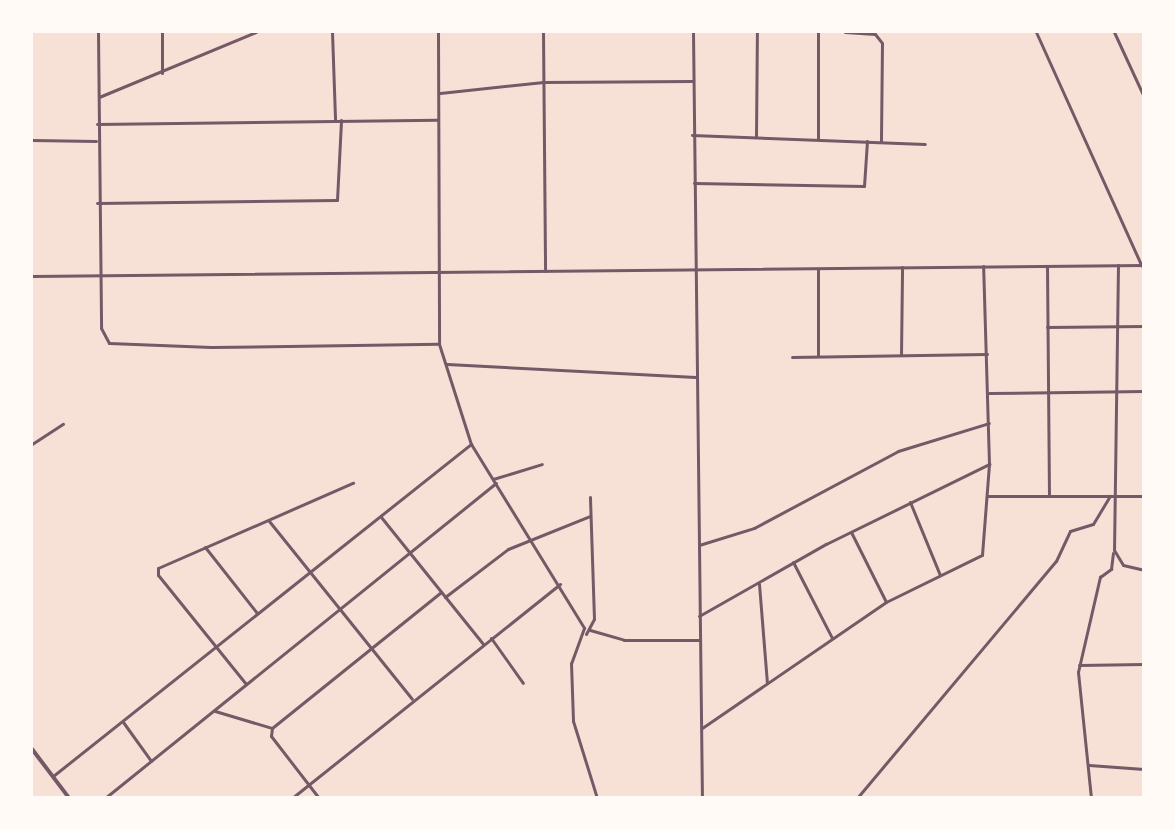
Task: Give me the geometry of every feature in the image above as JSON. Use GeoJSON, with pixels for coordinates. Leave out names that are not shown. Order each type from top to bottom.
{"type":"FeatureCollection","features":[{"type":"Feature","properties":{"kind":"street"},"geometry":{"type":"LineString","coordinates":[[98,32],[99,97],[96,141],[99,275],[101,328],[109,343],[211,347],[439,344]]}},
{"type":"Feature","properties":{"kind":"street"},"geometry":{"type":"LineString","coordinates":[[162,32],[162,73]]}},
{"type":"Feature","properties":{"kind":"street"},"geometry":{"type":"LineString","coordinates":[[99,97],[162,73],[256,32]]}},
{"type":"Feature","properties":{"kind":"street"},"geometry":{"type":"LineString","coordinates":[[332,32],[335,120]]}},
{"type":"Feature","properties":{"kind":"street"},"geometry":{"type":"LineString","coordinates":[[438,32],[440,93],[437,120],[436,271],[439,344],[471,444],[560,584],[582,622],[585,635]]}},
{"type":"Feature","properties":{"kind":"street"},"geometry":{"type":"LineString","coordinates":[[543,32],[545,272]]}},
{"type":"Feature","properties":{"kind":"street"},"geometry":{"type":"LineString","coordinates":[[693,32],[692,135],[696,269],[702,798]]}},
{"type":"Feature","properties":{"kind":"street"},"geometry":{"type":"LineString","coordinates":[[756,137],[757,32]]}},
{"type":"Feature","properties":{"kind":"street"},"geometry":{"type":"LineString","coordinates":[[818,32],[818,139]]}},
{"type":"Feature","properties":{"kind":"street"},"geometry":{"type":"LineString","coordinates":[[845,32],[875,34],[882,43],[881,141]]}},
{"type":"Feature","properties":{"kind":"street"},"geometry":{"type":"LineString","coordinates":[[32,276],[1142,265],[1036,32]]}},
{"type":"Feature","properties":{"kind":"street"},"geometry":{"type":"LineString","coordinates":[[1114,32],[1143,97]]}},
{"type":"Feature","properties":{"kind":"street"},"geometry":{"type":"LineString","coordinates":[[440,93],[543,82],[693,81]]}},
{"type":"Feature","properties":{"kind":"street"},"geometry":{"type":"LineString","coordinates":[[97,203],[337,200],[341,120]]}},
{"type":"Feature","properties":{"kind":"street"},"geometry":{"type":"LineString","coordinates":[[97,123],[437,120]]}},
{"type":"Feature","properties":{"kind":"street"},"geometry":{"type":"LineString","coordinates":[[692,135],[925,144]]}},
{"type":"Feature","properties":{"kind":"street"},"geometry":{"type":"LineString","coordinates":[[32,141],[96,141]]}},
{"type":"Feature","properties":{"kind":"street"},"geometry":{"type":"LineString","coordinates":[[694,183],[864,186],[867,141]]}},
{"type":"Feature","properties":{"kind":"street"},"geometry":{"type":"LineString","coordinates":[[1091,798],[1079,665],[1100,577],[1112,567],[1114,550],[1118,265]]}},
{"type":"Feature","properties":{"kind":"street"},"geometry":{"type":"LineString","coordinates":[[702,729],[886,602],[982,555],[989,464],[989,393],[983,266]]}},
{"type":"Feature","properties":{"kind":"street"},"geometry":{"type":"LineString","coordinates":[[1047,266],[1049,496]]}},
{"type":"Feature","properties":{"kind":"street"},"geometry":{"type":"LineString","coordinates":[[901,355],[902,267]]}},
{"type":"Feature","properties":{"kind":"street"},"geometry":{"type":"LineString","coordinates":[[818,269],[818,356]]}},
{"type":"Feature","properties":{"kind":"street"},"geometry":{"type":"LineString","coordinates":[[1047,327],[1143,326]]}},
{"type":"Feature","properties":{"kind":"street"},"geometry":{"type":"LineString","coordinates":[[792,357],[987,354]]}},
{"type":"Feature","properties":{"kind":"street"},"geometry":{"type":"LineString","coordinates":[[447,364],[696,377]]}},
{"type":"Feature","properties":{"kind":"street"},"geometry":{"type":"LineString","coordinates":[[989,393],[1143,391]]}},
{"type":"Feature","properties":{"kind":"street"},"geometry":{"type":"LineString","coordinates":[[698,545],[754,528],[898,451],[988,423]]}},
{"type":"Feature","properties":{"kind":"street"},"geometry":{"type":"LineString","coordinates":[[32,444],[63,424]]}},
{"type":"Feature","properties":{"kind":"street"},"geometry":{"type":"LineString","coordinates":[[53,777],[471,444]]}},
{"type":"Feature","properties":{"kind":"street"},"geometry":{"type":"LineString","coordinates":[[493,479],[542,464]]}},
{"type":"Feature","properties":{"kind":"street"},"geometry":{"type":"LineString","coordinates":[[699,616],[851,531],[989,464]]}},
{"type":"Feature","properties":{"kind":"street"},"geometry":{"type":"LineString","coordinates":[[246,684],[156,571],[353,483]]}},
{"type":"Feature","properties":{"kind":"street"},"geometry":{"type":"LineString","coordinates":[[105,798],[410,555],[496,483]]}},
{"type":"Feature","properties":{"kind":"street"},"geometry":{"type":"LineString","coordinates":[[987,496],[1143,496]]}},
{"type":"Feature","properties":{"kind":"street"},"geometry":{"type":"LineString","coordinates":[[857,798],[1056,561],[1070,531],[1093,524],[1110,496]]}},
{"type":"Feature","properties":{"kind":"street"},"geometry":{"type":"LineString","coordinates":[[590,497],[594,619],[571,663],[573,721],[597,798]]}},
{"type":"Feature","properties":{"kind":"street"},"geometry":{"type":"LineString","coordinates":[[910,502],[940,575]]}},
{"type":"Feature","properties":{"kind":"street"},"geometry":{"type":"LineString","coordinates":[[380,516],[483,644]]}},
{"type":"Feature","properties":{"kind":"street"},"geometry":{"type":"LineString","coordinates":[[445,597],[508,549],[530,537],[590,516]]}},
{"type":"Feature","properties":{"kind":"street"},"geometry":{"type":"LineString","coordinates":[[268,520],[412,699]]}},
{"type":"Feature","properties":{"kind":"street"},"geometry":{"type":"LineString","coordinates":[[851,531],[886,602]]}},
{"type":"Feature","properties":{"kind":"street"},"geometry":{"type":"LineString","coordinates":[[205,548],[257,613]]}},
{"type":"Feature","properties":{"kind":"street"},"geometry":{"type":"LineString","coordinates":[[1114,550],[1123,565],[1143,570]]}},
{"type":"Feature","properties":{"kind":"street"},"geometry":{"type":"LineString","coordinates":[[793,562],[832,638]]}},
{"type":"Feature","properties":{"kind":"street"},"geometry":{"type":"LineString","coordinates":[[759,583],[767,683]]}},
{"type":"Feature","properties":{"kind":"street"},"geometry":{"type":"LineString","coordinates":[[292,798],[412,699],[560,584]]}},
{"type":"Feature","properties":{"kind":"street"},"geometry":{"type":"LineString","coordinates":[[319,798],[271,736],[272,728],[441,592]]}},
{"type":"Feature","properties":{"kind":"street"},"geometry":{"type":"LineString","coordinates":[[590,630],[624,640],[699,639]]}},
{"type":"Feature","properties":{"kind":"street"},"geometry":{"type":"LineString","coordinates":[[491,638],[523,683]]}},
{"type":"Feature","properties":{"kind":"street"},"geometry":{"type":"LineString","coordinates":[[1079,665],[1143,664]]}},
{"type":"Feature","properties":{"kind":"street"},"geometry":{"type":"LineString","coordinates":[[215,711],[272,728]]}},
{"type":"Feature","properties":{"kind":"street"},"geometry":{"type":"LineString","coordinates":[[123,722],[151,761]]}},
{"type":"Feature","properties":{"kind":"street"},"geometry":{"type":"LineString","coordinates":[[32,749],[69,798]]}},
{"type":"Feature","properties":{"kind":"street"},"geometry":{"type":"LineString","coordinates":[[1089,765],[1143,769]]}}]}
